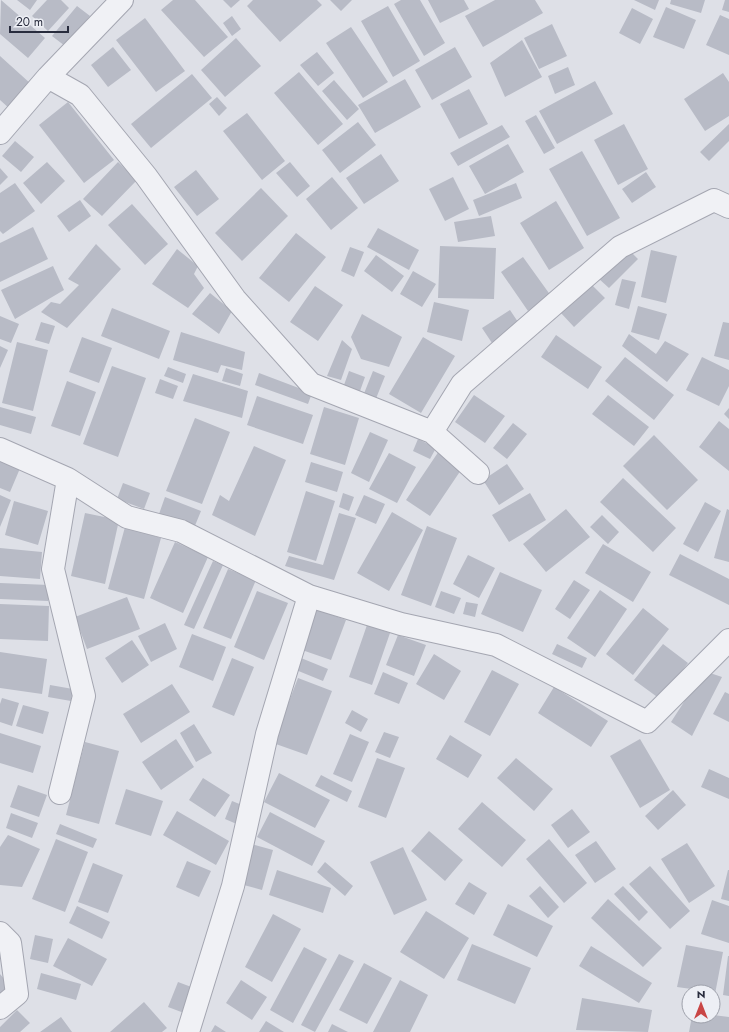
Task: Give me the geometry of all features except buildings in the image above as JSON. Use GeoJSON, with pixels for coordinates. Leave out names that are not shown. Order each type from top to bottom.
{"type":"FeatureCollection","features":[{"type":"Feature","properties":{"kind":"street"},"geometry":{"type":"LineString","coordinates":[[0,133],[48,77],[122,0]]}},
{"type":"Feature","properties":{"kind":"street"},"geometry":{"type":"LineString","coordinates":[[48,77],[80,95],[146,176],[235,299],[311,384],[432,432],[478,473]]}},
{"type":"Feature","properties":{"kind":"street"},"geometry":{"type":"LineString","coordinates":[[432,432],[462,384],[620,247],[714,200],[729,207]]}},
{"type":"Feature","properties":{"kind":"street"},"geometry":{"type":"LineString","coordinates":[[0,449],[68,479],[127,517],[181,531],[309,596],[401,624],[496,646],[647,722],[729,640]]}},
{"type":"Feature","properties":{"kind":"street"},"geometry":{"type":"LineString","coordinates":[[60,793],[84,696],[53,569],[68,479]]}},
{"type":"Feature","properties":{"kind":"street"},"geometry":{"type":"LineString","coordinates":[[188,1032],[233,886],[267,734],[309,596]]}},
{"type":"Feature","properties":{"kind":"street"},"geometry":{"type":"LineString","coordinates":[[0,933],[10,943],[17,994],[0,1008]]}}]}
